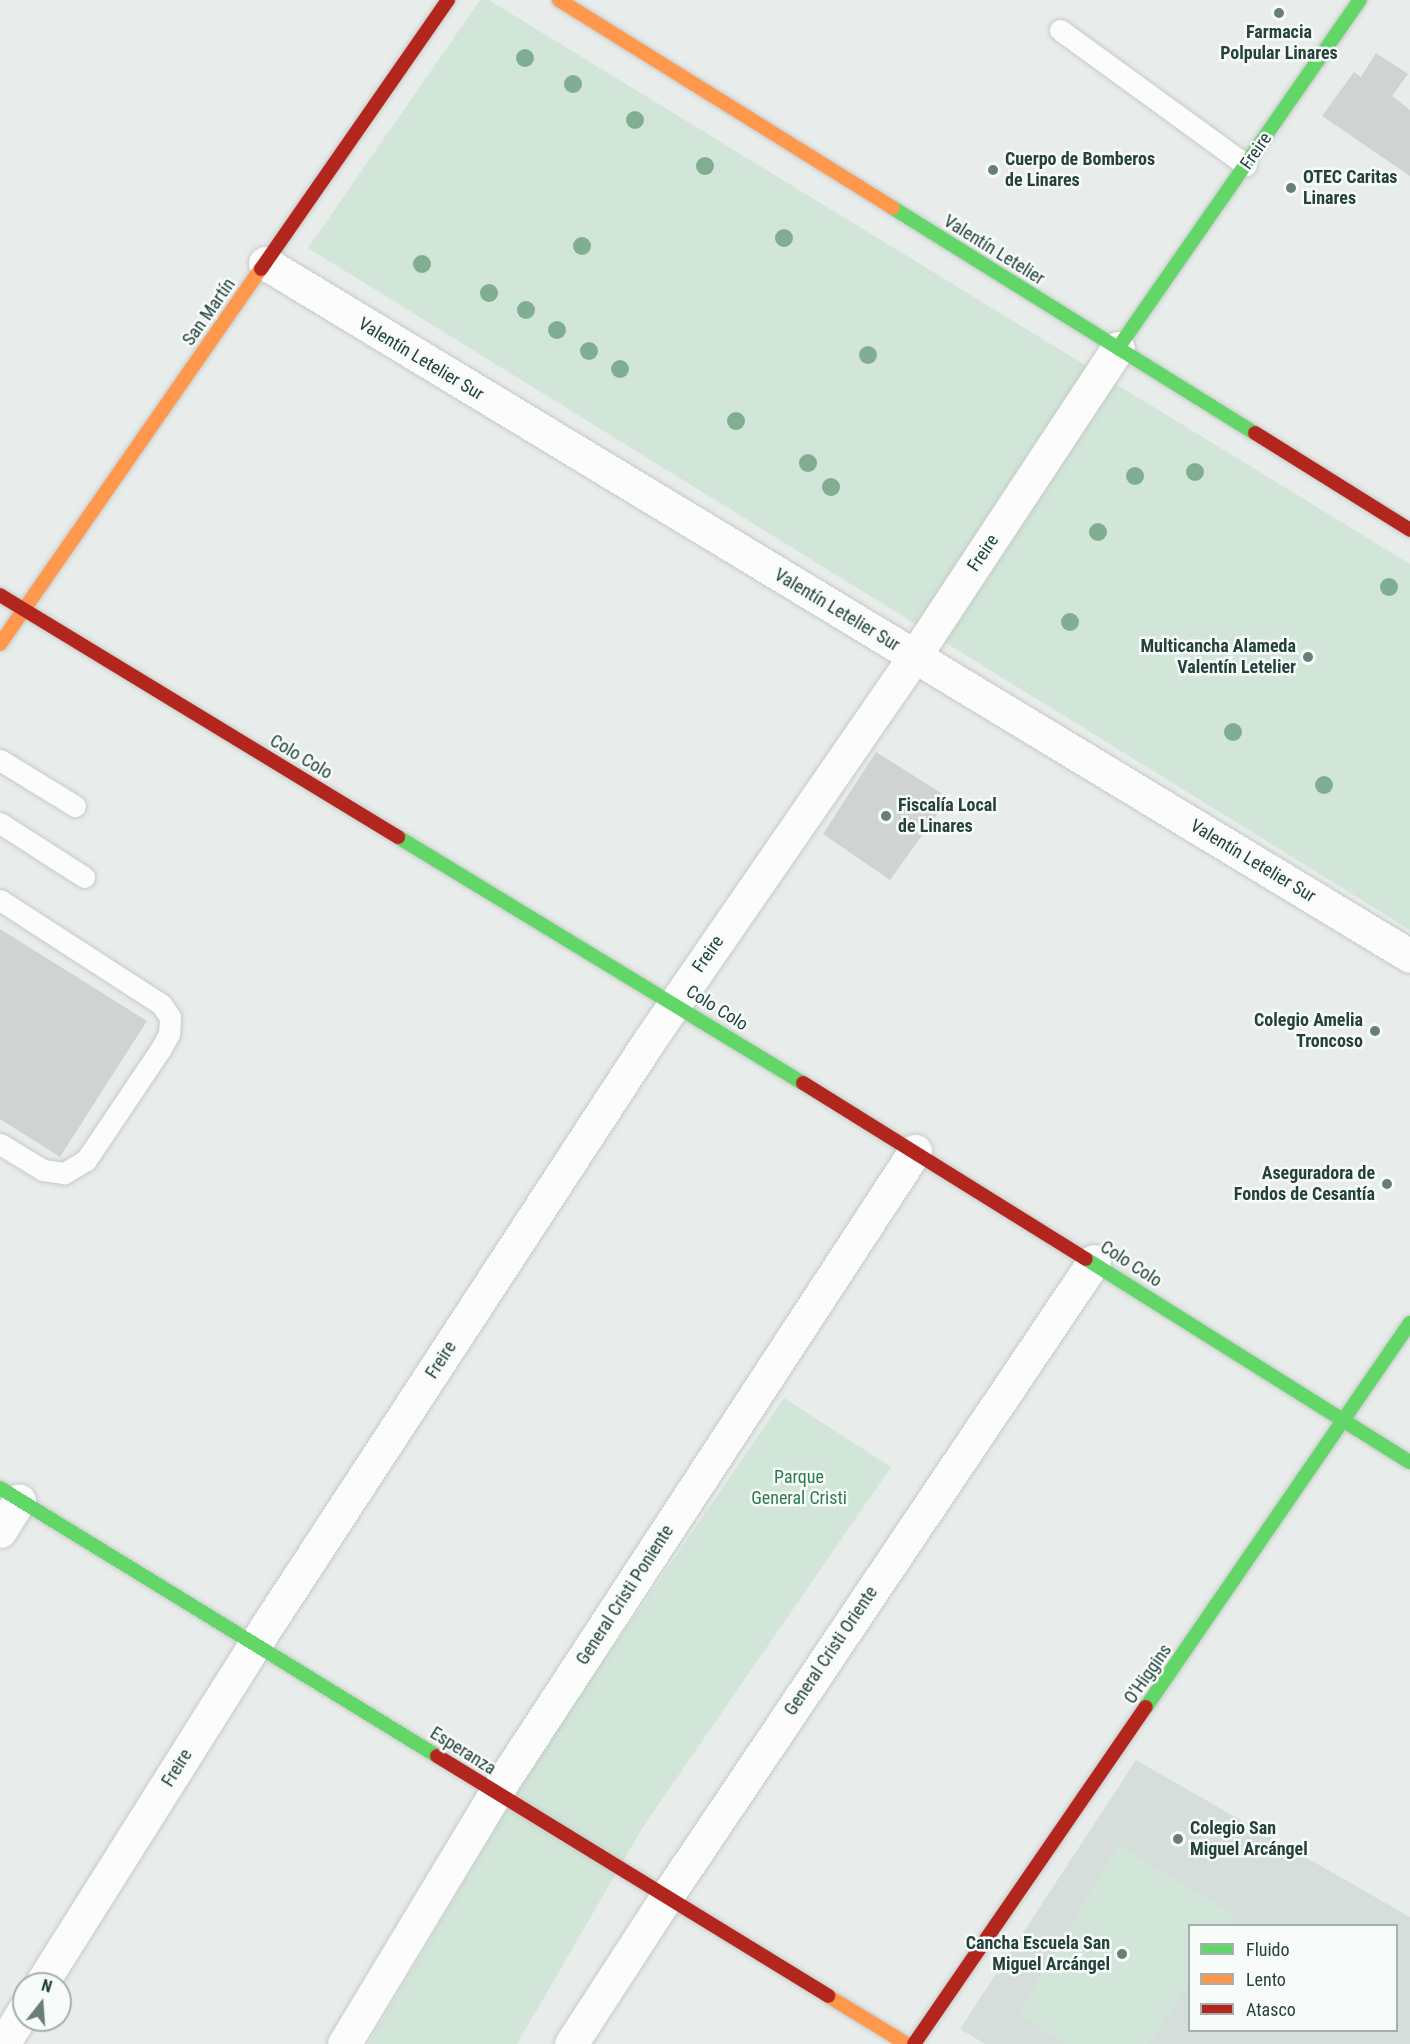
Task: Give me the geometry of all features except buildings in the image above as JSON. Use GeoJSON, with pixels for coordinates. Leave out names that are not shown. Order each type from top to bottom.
{"type":"FeatureCollection","features":[{"type":"Feature","properties":{"kind":"street","name":"San Martín"},"geometry":{"type":"LineString","coordinates":[[0,644],[448,0]]}},
{"type":"Feature","properties":{"kind":"street","name":"Valentín Letelier"},"geometry":{"type":"LineString","coordinates":[[559,0],[1410,530]]}},
{"type":"Feature","properties":{"kind":"street","name":"Freire"},"geometry":{"type":"LineString","coordinates":[[49,1972],[255,1644],[674,1003],[914,657],[1118,348],[1360,0]]}},
{"type":"Feature","properties":{"kind":"street","name":"Valentín Letelier Sur"},"geometry":{"type":"LineString","coordinates":[[265,263],[1410,956]]}},
{"type":"Feature","properties":{"kind":"street","name":"Colo Colo"},"geometry":{"type":"LineString","coordinates":[[0,595],[674,1003],[1094,1261],[1410,1462]]}},
{"type":"Feature","properties":{"kind":"street","name":"General Cristi Poniente"},"geometry":{"type":"LineString","coordinates":[[344,2044],[496,1792],[915,1151]]}},
{"type":"Feature","properties":{"kind":"street","name":"General Cristi Oriente"},"geometry":{"type":"LineString","coordinates":[[571,2044],[666,1896],[1094,1261]]}},
{"type":"Feature","properties":{"kind":"street","name":"O'Higgins"},"geometry":{"type":"LineString","coordinates":[[914,2044],[1345,1422],[1410,1323]]}},
{"type":"Feature","properties":{"kind":"street","name":"Esperanza"},"geometry":{"type":"LineString","coordinates":[[9,1494],[906,2044]]}},
{"type":"Feature","properties":{"kind":"street"},"geometry":{"type":"LineString","coordinates":[[0,1531],[9,1494]]}},
{"type":"Feature","properties":{"kind":"street"},"geometry":{"type":"LineString","coordinates":[[3,2044],[12,2029]]}},
{"type":"Feature","properties":{"kind":"lane"},"geometry":{"type":"LineString","coordinates":[[1060,30],[1245,165]]}},
{"type":"Feature","properties":{"kind":"lane"},"geometry":{"type":"LineString","coordinates":[[0,760],[75,806]]}},
{"type":"Feature","properties":{"kind":"lane"},"geometry":{"type":"LineString","coordinates":[[0,823],[84,877]]}},
{"type":"Feature","properties":{"kind":"lane"},"geometry":{"type":"LineString","coordinates":[[0,900],[160,1004],[170,1017],[169,1034],[160,1050],[86,1160],[64,1173],[44,1170],[0,1144]]}},
{"type":"Feature","properties":{"kind":"shaded area","name":"Colegio San Miguel Arcángel"},"geometry":{"type":"Polygon","coordinates":[[[1136,1760],[1410,1917],[1410,2044],[985,2044],[960,2029],[1136,1760]]]}},
{"type":"Feature","properties":{"kind":"green space"},"geometry":{"type":"Polygon","coordinates":[[[480,0],[489,0],[1410,564],[1410,930],[308,248],[480,0]]]}},
{"type":"Feature","properties":{"kind":"green space","name":"Parque General Cristi"},"geometry":{"type":"Polygon","coordinates":[[[784,1398],[891,1467],[643,1827],[517,2044],[368,2044],[534,1763],[784,1398]]]}},
{"type":"Feature","properties":{"kind":"green space","name":"Cancha Escuela San Miguel Arcángel"},"geometry":{"type":"Polygon","coordinates":[[[1119,1845],[1233,1915],[1227,1924],[1188,1924],[1188,1984],[1149,2044],[1066,2044],[1018,2014],[1119,1845]]]}},
{"type":"Feature","properties":{"kind":"traffic: fast"},"geometry":{"type":"LineString","coordinates":[[1118,348],[1360,0]]}},
{"type":"Feature","properties":{"kind":"traffic: fast"},"geometry":{"type":"LineString","coordinates":[[893,208],[1255,433]]}},
{"type":"Feature","properties":{"kind":"traffic: fast"},"geometry":{"type":"LineString","coordinates":[[398,837],[803,1083]]}},
{"type":"Feature","properties":{"kind":"traffic: fast"},"geometry":{"type":"LineString","coordinates":[[1086,1259],[1410,1462]]}},
{"type":"Feature","properties":{"kind":"traffic: fast"},"geometry":{"type":"LineString","coordinates":[[1146,1707],[1410,1323]]}},
{"type":"Feature","properties":{"kind":"traffic: fast"},"geometry":{"type":"LineString","coordinates":[[0,1488],[437,1756]]}},
{"type":"Feature","properties":{"kind":"traffic: slow"},"geometry":{"type":"LineString","coordinates":[[559,0],[893,208]]}},
{"type":"Feature","properties":{"kind":"traffic: slow"},"geometry":{"type":"LineString","coordinates":[[0,644],[261,269]]}},
{"type":"Feature","properties":{"kind":"traffic: slow"},"geometry":{"type":"LineString","coordinates":[[828,1996],[907,2044]]}},
{"type":"Feature","properties":{"kind":"traffic: jam"},"geometry":{"type":"LineString","coordinates":[[261,269],[448,0]]}},
{"type":"Feature","properties":{"kind":"traffic: jam"},"geometry":{"type":"LineString","coordinates":[[1255,433],[1410,530]]}},
{"type":"Feature","properties":{"kind":"traffic: jam"},"geometry":{"type":"LineString","coordinates":[[0,595],[398,837]]}},
{"type":"Feature","properties":{"kind":"traffic: jam"},"geometry":{"type":"LineString","coordinates":[[803,1083],[1086,1259]]}},
{"type":"Feature","properties":{"kind":"traffic: jam"},"geometry":{"type":"LineString","coordinates":[[914,2044],[1146,1707]]}},
{"type":"Feature","properties":{"kind":"traffic: jam"},"geometry":{"type":"LineString","coordinates":[[437,1756],[828,1996]]}},
{"type":"Feature","properties":{"kind":"place","name":"Farmacia Polpular Linares"},"geometry":{"type":"Point","coordinates":[1279,13]}},
{"type":"Feature","properties":{"kind":"place","name":"Cuerpo de Bomberos de Linares"},"geometry":{"type":"Point","coordinates":[993,170]}},
{"type":"Feature","properties":{"kind":"place","name":"OTEC Caritas Linares"},"geometry":{"type":"Point","coordinates":[1291,188]}},
{"type":"Feature","properties":{"kind":"place","name":"Multicancha Alameda Valentín Letelier"},"geometry":{"type":"Point","coordinates":[1308,657]}},
{"type":"Feature","properties":{"kind":"place","name":"Fiscalía Local de Linares"},"geometry":{"type":"Point","coordinates":[886,816]}},
{"type":"Feature","properties":{"kind":"place","name":"Colegio Amelia Troncoso"},"geometry":{"type":"Point","coordinates":[1375,1031]}},
{"type":"Feature","properties":{"kind":"place","name":"Aseguradora de Fondos de Cesantía"},"geometry":{"type":"Point","coordinates":[1387,1184]}},
{"type":"Feature","properties":{"kind":"place","name":"Colegio San Miguel Arcángel"},"geometry":{"type":"Point","coordinates":[1178,1839]}},
{"type":"Feature","properties":{"kind":"place","name":"Cancha Escuela San Miguel Arcángel"},"geometry":{"type":"Point","coordinates":[1122,1954]}}]}
